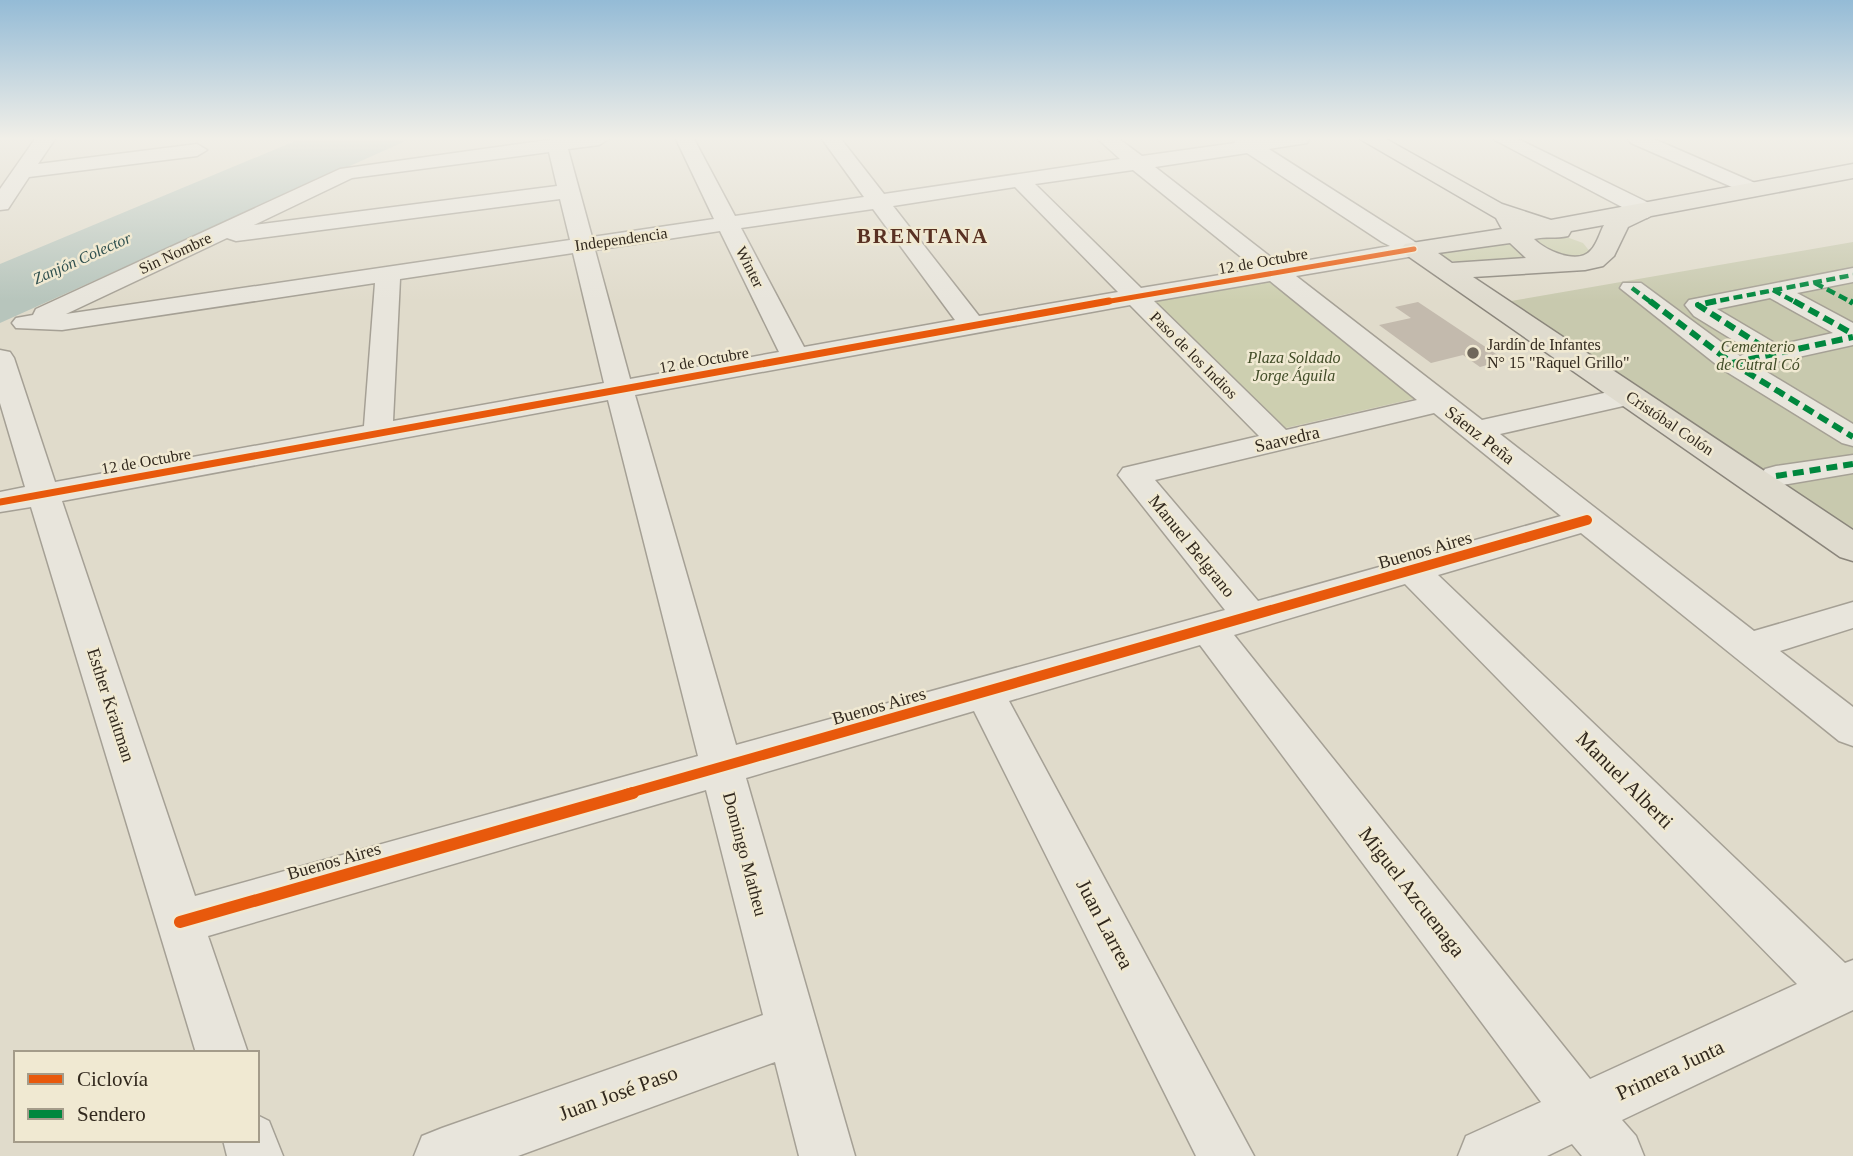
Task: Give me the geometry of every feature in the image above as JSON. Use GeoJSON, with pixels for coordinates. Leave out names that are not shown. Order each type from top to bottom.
{"type":"FeatureCollection","features":[{"type":"Feature","properties":{"kind":"main road"},"geometry":{"type":"LineString","coordinates":[[1466,193],[1536,232],[1545,257],[1576,263]]}},
{"type":"Feature","properties":{"kind":"main road","name":"12 de Octubre"},"geometry":{"type":"LineString","coordinates":[[1414,249],[1536,232],[1740,193]]}},
{"type":"Feature","properties":{"kind":"main road","name":"12 de Octubre"},"geometry":{"type":"LineString","coordinates":[[1536,232],[1588,239],[1602,253],[1618,222],[1647,211]]}},
{"type":"Feature","properties":{"kind":"main road","name":"Cristóbal Colón"},"geometry":{"type":"LineString","coordinates":[[1414,249],[1853,548]]}},
{"type":"Feature","properties":{"kind":"main road"},"geometry":{"type":"LineString","coordinates":[[1446,271],[1576,263],[1595,260],[1602,253]]}},
{"type":"Feature","properties":{"kind":"street","name":"Sin Nombre"},"geometry":{"type":"LineString","coordinates":[[0,335],[304,193]]}},
{"type":"Feature","properties":{"kind":"street"},"geometry":{"type":"LineString","coordinates":[[219,232],[250,233],[554,193]]}},
{"type":"Feature","properties":{"kind":"street","name":"Domingo Matheu"},"geometry":{"type":"LineString","coordinates":[[570,193],[827,1156]]}},
{"type":"Feature","properties":{"kind":"street","name":"Winter"},"geometry":{"type":"LineString","coordinates":[[713,193],[795,357]]}},
{"type":"Feature","properties":{"kind":"street"},"geometry":{"type":"LineString","coordinates":[[872,193],[972,325]]}},
{"type":"Feature","properties":{"kind":"street","name":"Independencia"},"geometry":{"type":"LineString","coordinates":[[25,323],[54,323],[932,193]]}},
{"type":"Feature","properties":{"kind":"street","name":"Paso de los Indios"},"geometry":{"type":"LineString","coordinates":[[1032,193],[1280,441]]}},
{"type":"Feature","properties":{"kind":"street","name":"Sáenz Peña"},"geometry":{"type":"LineString","coordinates":[[1175,193],[1853,730]]}},
{"type":"Feature","properties":{"kind":"street","name":"Cristóbal Colón"},"geometry":{"type":"LineString","coordinates":[[1323,193],[1390,237],[1414,249]]}},
{"type":"Feature","properties":{"kind":"street"},"geometry":{"type":"LineString","coordinates":[[1611,193],[1647,211]]}},
{"type":"Feature","properties":{"kind":"street","name":"12 de Octubre"},"geometry":{"type":"LineString","coordinates":[[0,502],[972,325],[1414,249]]}},
{"type":"Feature","properties":{"kind":"street"},"geometry":{"type":"LineString","coordinates":[[378,433],[388,274]]}},
{"type":"Feature","properties":{"kind":"street"},"geometry":{"type":"LineString","coordinates":[[1774,354],[1698,307],[1853,275]]}},
{"type":"Feature","properties":{"kind":"street"},"geometry":{"type":"LineString","coordinates":[[1815,283],[1853,303]]}},
{"type":"Feature","properties":{"kind":"street"},"geometry":{"type":"LineString","coordinates":[[1632,288],[1732,363],[1853,438]]}},
{"type":"Feature","properties":{"kind":"street"},"geometry":{"type":"LineString","coordinates":[[1773,290],[1853,335]]}},
{"type":"Feature","properties":{"kind":"street"},"geometry":{"type":"LineString","coordinates":[[1732,363],[1853,335]]}},
{"type":"Feature","properties":{"kind":"street","name":"Esther Kraitman"},"geometry":{"type":"LineString","coordinates":[[0,358],[221,1051]]}},
{"type":"Feature","properties":{"kind":"street"},"geometry":{"type":"LineString","coordinates":[[1475,431],[1631,396]]}},
{"type":"Feature","properties":{"kind":"street","name":"Saavedra"},"geometry":{"type":"LineString","coordinates":[[1134,475],[1440,403]]}},
{"type":"Feature","properties":{"kind":"street"},"geometry":{"type":"LineString","coordinates":[[1776,476],[1853,464]]}},
{"type":"Feature","properties":{"kind":"street","name":"Manuel Belgrano"},"geometry":{"type":"LineString","coordinates":[[1134,475],[1229,622]]}},
{"type":"Feature","properties":{"kind":"street","name":"Buenos Aires"},"geometry":{"type":"LineString","coordinates":[[180,922],[1587,520]]}},
{"type":"Feature","properties":{"kind":"street","name":"Manuel Alberti"},"geometry":{"type":"LineString","coordinates":[[1412,570],[1845,987]]}},
{"type":"Feature","properties":{"kind":"street"},"geometry":{"type":"LineString","coordinates":[[1748,647],[1853,615]]}},
{"type":"Feature","properties":{"kind":"street","name":"Miguel Azcuenaga"},"geometry":{"type":"LineString","coordinates":[[1229,622],[1616,1156]]}},
{"type":"Feature","properties":{"kind":"street","name":"Juan Larrea"},"geometry":{"type":"LineString","coordinates":[[984,692],[1226,1156]]}},
{"type":"Feature","properties":{"kind":"street","name":"Primera Junta"},"geometry":{"type":"LineString","coordinates":[[1486,1156],[1845,987]]}},
{"type":"Feature","properties":{"kind":"street","name":"Juan José Paso"},"geometry":{"type":"LineString","coordinates":[[442,1156],[793,1030]]}},
{"type":"Feature","properties":{"kind":"green space"},"geometry":{"type":"Polygon","coordinates":[[[1561,235],[1583,243],[1591,253],[1569,257],[1535,242],[1540,237],[1561,235]]]}},
{"type":"Feature","properties":{"kind":"green space"},"geometry":{"type":"Polygon","coordinates":[[[1514,236],[1542,260],[1467,263],[1453,261],[1435,249],[1514,236]]]}},
{"type":"Feature","properties":{"kind":"green space","name":"Cementerio de Cutral Có"},"geometry":{"type":"Polygon","coordinates":[[[1853,242],[1853,535],[1511,301],[1853,242]]]}},
{"type":"Feature","properties":{"kind":"green space","name":"Plaza Soldado Jorge Águila"},"geometry":{"type":"Polygon","coordinates":[[[1271,280],[1417,398],[1277,430],[1146,301],[1271,280]]]}},
{"type":"Feature","properties":{"kind":"water","name":"Zanjón Colector"},"geometry":{"type":"Polygon","coordinates":[[[171,193],[290,193],[0,323],[0,264],[171,193]]]}},
{"type":"Feature","properties":{"kind":"building"},"geometry":{"type":"Polygon","coordinates":[[[1418,302],[1505,360],[1480,367],[1463,355],[1431,363],[1379,325],[1411,318],[1395,307],[1418,302]]]}},
{"type":"Feature","properties":{"kind":"marked path"},"geometry":{"type":"LineString","coordinates":[[1774,354],[1703,311],[1698,305],[1853,275]]}},
{"type":"Feature","properties":{"kind":"marked path"},"geometry":{"type":"LineString","coordinates":[[1815,283],[1853,303]]}},
{"type":"Feature","properties":{"kind":"marked path"},"geometry":{"type":"LineString","coordinates":[[1632,288],[1732,363],[1853,437]]}},
{"type":"Feature","properties":{"kind":"marked path"},"geometry":{"type":"LineString","coordinates":[[1773,290],[1853,334]]}},
{"type":"Feature","properties":{"kind":"marked path"},"geometry":{"type":"LineString","coordinates":[[1732,363],[1853,337]]}},
{"type":"Feature","properties":{"kind":"marked path"},"geometry":{"type":"LineString","coordinates":[[1776,476],[1853,464]]}},
{"type":"Feature","properties":{"kind":"cycle path"},"geometry":{"type":"LineString","coordinates":[[0,502],[972,325],[1414,249]]}},
{"type":"Feature","properties":{"kind":"cycle path"},"geometry":{"type":"LineString","coordinates":[[180,922],[1587,520]]}},
{"type":"Feature","properties":{"kind":"place","name":"Jardín de Infantes N° 15 \"Raquel Grillo\""},"geometry":{"type":"Point","coordinates":[1473,353]}},
{"type":"Feature","properties":{"kind":"district","name":"BRENTANA"},"geometry":{"type":"Point","coordinates":[923,236]}}]}
